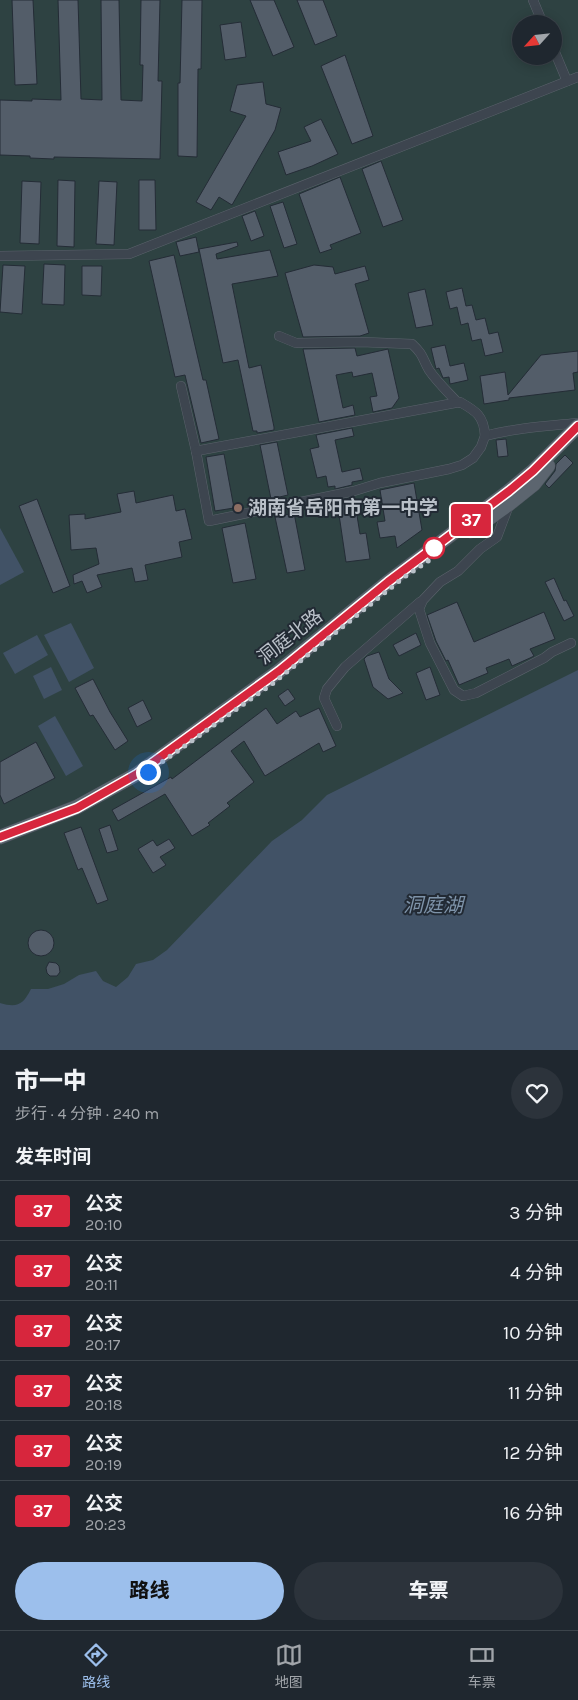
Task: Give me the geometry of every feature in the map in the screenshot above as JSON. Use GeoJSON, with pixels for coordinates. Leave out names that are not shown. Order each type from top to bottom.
{"type":"FeatureCollection","features":[{"type":"Feature","properties":{"kind":"main road","name":"洞庭北路"},"geometry":{"type":"LineString","coordinates":[[0,837],[77,808],[144,768],[279,671],[388,582],[509,491],[533,471],[578,425]]}},
{"type":"Feature","properties":{"kind":"main road","name":"洞庭北路"},"geometry":{"type":"LineString","coordinates":[[0,844],[29,834],[87,809],[132,783],[272,684],[403,578],[509,504],[534,484],[545,469],[578,436]]}},
{"type":"Feature","properties":{"kind":"street"},"geometry":{"type":"LineString","coordinates":[[533,0],[539,15]]}},
{"type":"Feature","properties":{"kind":"street"},"geometry":{"type":"LineString","coordinates":[[560,65],[567,81]]}},
{"type":"Feature","properties":{"kind":"street"},"geometry":{"type":"LineString","coordinates":[[0,256],[129,254],[578,77]]}},
{"type":"Feature","properties":{"kind":"street"},"geometry":{"type":"LineString","coordinates":[[181,386],[209,521],[449,469],[473,458],[481,447],[485,436],[484,427],[477,412],[458,403],[429,370],[422,354],[412,344],[362,342],[296,343],[279,336]]}},
{"type":"Feature","properties":{"kind":"street"},"geometry":{"type":"LineString","coordinates":[[196,451],[458,403]]}},
{"type":"Feature","properties":{"kind":"street"},"geometry":{"type":"LineString","coordinates":[[485,436],[534,427],[578,425]]}},
{"type":"Feature","properties":{"kind":"street"},"geometry":{"type":"LineString","coordinates":[[336,726],[324,698],[327,689],[345,667],[440,582],[458,571],[480,549],[497,537],[509,504]]}},
{"type":"Feature","properties":{"kind":"street"},"geometry":{"type":"LineString","coordinates":[[422,600],[419,609],[430,643],[454,690],[463,696],[476,693],[571,643]]}},
{"type":"Feature","properties":{"kind":"green space"},"geometry":{"type":"Polygon","coordinates":[[[0,0],[578,0],[578,1050],[0,1050],[0,0]]]}},
{"type":"Feature","properties":{"kind":"water"},"geometry":{"type":"Polygon","coordinates":[[[0,528],[24,572],[0,585],[0,528]]]}},
{"type":"Feature","properties":{"kind":"water"},"geometry":{"type":"Polygon","coordinates":[[[71,623],[94,668],[69,682],[44,635],[71,623]]]}},
{"type":"Feature","properties":{"kind":"water"},"geometry":{"type":"Polygon","coordinates":[[[37,635],[48,655],[15,674],[3,653],[37,635]]]}},
{"type":"Feature","properties":{"kind":"water"},"geometry":{"type":"Polygon","coordinates":[[[51,667],[62,690],[44,699],[33,676],[51,667]]]}},
{"type":"Feature","properties":{"kind":"water","name":"洞庭湖"},"geometry":{"type":"Polygon","coordinates":[[[578,670],[578,1050],[0,1050],[0,1003],[19,1004],[25,999],[31,989],[48,989],[64,984],[79,975],[96,971],[103,981],[116,987],[128,977],[136,964],[153,960],[167,950],[272,841],[302,820],[327,795],[578,670]]]}},
{"type":"Feature","properties":{"kind":"water"},"geometry":{"type":"Polygon","coordinates":[[[55,716],[83,766],[66,776],[38,726],[55,716]]]}},
{"type":"Feature","properties":{"kind":"building"},"geometry":{"type":"Polygon","coordinates":[[[12,0],[33,0],[37,84],[15,85],[12,0]]]}},
{"type":"Feature","properties":{"kind":"building"},"geometry":{"type":"Polygon","coordinates":[[[58,0],[78,0],[81,99],[102,100],[101,0],[119,0],[121,100],[142,101],[143,65],[140,65],[141,0],[160,0],[158,81],[162,81],[160,159],[54,157],[54,159],[0,155],[0,100],[61,100],[58,0]]]}},
{"type":"Feature","properties":{"kind":"building"},"geometry":{"type":"Polygon","coordinates":[[[182,0],[202,0],[201,69],[198,69],[197,157],[178,156],[178,83],[180,83],[182,0]]]}},
{"type":"Feature","properties":{"kind":"building"},"geometry":{"type":"Polygon","coordinates":[[[250,0],[274,0],[294,47],[273,56],[250,0]]]}},
{"type":"Feature","properties":{"kind":"building"},"geometry":{"type":"Polygon","coordinates":[[[297,0],[323,0],[337,36],[315,45],[297,0]]]}},
{"type":"Feature","properties":{"kind":"building"},"geometry":{"type":"Polygon","coordinates":[[[241,22],[246,57],[225,60],[220,25],[241,22]]]}},
{"type":"Feature","properties":{"kind":"building"},"geometry":{"type":"Polygon","coordinates":[[[345,55],[373,136],[352,144],[321,66],[345,55]]]}},
{"type":"Feature","properties":{"kind":"building"},"geometry":{"type":"Polygon","coordinates":[[[263,82],[266,104],[281,108],[275,130],[232,205],[219,197],[211,210],[196,202],[246,116],[230,111],[237,85],[263,82]]]}},
{"type":"Feature","properties":{"kind":"building"},"geometry":{"type":"Polygon","coordinates":[[[321,119],[338,154],[286,175],[278,152],[311,141],[304,127],[321,119]]]}},
{"type":"Feature","properties":{"kind":"building"},"geometry":{"type":"Polygon","coordinates":[[[381,161],[403,220],[383,227],[362,169],[381,161]]]}},
{"type":"Feature","properties":{"kind":"building"},"geometry":{"type":"Polygon","coordinates":[[[340,177],[361,233],[330,245],[332,249],[320,253],[299,194],[340,177]]]}},
{"type":"Feature","properties":{"kind":"building"},"geometry":{"type":"Polygon","coordinates":[[[58,180],[75,181],[74,247],[57,246],[58,180]]]}},
{"type":"Feature","properties":{"kind":"building"},"geometry":{"type":"Polygon","coordinates":[[[139,180],[155,180],[156,230],[139,230],[139,180]]]}},
{"type":"Feature","properties":{"kind":"building"},"geometry":{"type":"Polygon","coordinates":[[[22,181],[41,182],[39,244],[20,243],[22,181]]]}},
{"type":"Feature","properties":{"kind":"building"},"geometry":{"type":"Polygon","coordinates":[[[99,181],[117,182],[114,245],[96,244],[99,181]]]}},
{"type":"Feature","properties":{"kind":"building"},"geometry":{"type":"Polygon","coordinates":[[[283,202],[297,244],[284,248],[270,206],[283,202]]]}},
{"type":"Feature","properties":{"kind":"building"},"geometry":{"type":"Polygon","coordinates":[[[255,211],[264,236],[251,241],[242,216],[255,211]]]}},
{"type":"Feature","properties":{"kind":"building"},"geometry":{"type":"Polygon","coordinates":[[[196,237],[199,252],[180,256],[176,242],[196,237]]]}},
{"type":"Feature","properties":{"kind":"building"},"geometry":{"type":"Polygon","coordinates":[[[237,242],[238,246],[216,254],[217,259],[270,250],[278,276],[232,284],[249,368],[261,365],[274,427],[274,430],[257,433],[257,431],[253,431],[238,360],[223,363],[199,249],[237,242]]]}},
{"type":"Feature","properties":{"kind":"building"},"geometry":{"type":"Polygon","coordinates":[[[174,255],[203,380],[206,380],[219,439],[201,443],[185,375],[175,377],[149,261],[174,255]]]}},
{"type":"Feature","properties":{"kind":"building"},"geometry":{"type":"Polygon","coordinates":[[[44,264],[65,265],[64,305],[42,304],[44,264]]]}},
{"type":"Feature","properties":{"kind":"building"},"geometry":{"type":"Polygon","coordinates":[[[3,265],[25,266],[22,314],[0,312],[3,265]]]}},
{"type":"Feature","properties":{"kind":"building"},"geometry":{"type":"Polygon","coordinates":[[[314,265],[333,267],[335,274],[365,266],[369,280],[355,284],[369,333],[360,336],[303,337],[285,273],[314,265]]]}},
{"type":"Feature","properties":{"kind":"building"},"geometry":{"type":"Polygon","coordinates":[[[82,266],[102,266],[101,296],[82,295],[82,266]]]}},
{"type":"Feature","properties":{"kind":"building"},"geometry":{"type":"Polygon","coordinates":[[[462,288],[466,306],[472,305],[476,320],[485,318],[489,334],[498,332],[503,352],[485,356],[481,339],[472,341],[468,323],[461,325],[457,307],[450,309],[446,292],[462,288]]]}},
{"type":"Feature","properties":{"kind":"building"},"geometry":{"type":"Polygon","coordinates":[[[425,289],[433,325],[416,328],[408,293],[425,289]]]}},
{"type":"Feature","properties":{"kind":"building"},"geometry":{"type":"Polygon","coordinates":[[[445,345],[450,366],[464,363],[468,380],[450,384],[449,377],[443,378],[439,368],[436,369],[431,348],[445,345]]]}},
{"type":"Feature","properties":{"kind":"building"},"geometry":{"type":"Polygon","coordinates":[[[355,348],[357,356],[388,349],[399,398],[392,408],[373,412],[370,397],[377,396],[372,373],[353,377],[352,372],[336,375],[343,408],[353,405],[355,415],[319,422],[303,349],[355,348]]]}},
{"type":"Feature","properties":{"kind":"building"},"geometry":{"type":"Polygon","coordinates":[[[578,351],[578,372],[573,373],[575,390],[509,398],[509,400],[484,404],[480,376],[505,372],[508,395],[541,355],[578,351]]]}},
{"type":"Feature","properties":{"kind":"building"},"geometry":{"type":"Polygon","coordinates":[[[352,428],[354,436],[335,440],[342,472],[360,468],[363,480],[335,489],[335,486],[328,487],[326,476],[317,478],[310,449],[319,447],[316,435],[352,428]]]}},
{"type":"Feature","properties":{"kind":"building"},"geometry":{"type":"Polygon","coordinates":[[[506,439],[508,456],[498,457],[496,440],[506,439]]]}},
{"type":"Feature","properties":{"kind":"building"},"geometry":{"type":"Polygon","coordinates":[[[277,442],[288,495],[271,499],[260,445],[277,442]]]}},
{"type":"Feature","properties":{"kind":"building"},"geometry":{"type":"Polygon","coordinates":[[[224,454],[234,508],[215,511],[206,457],[224,454]]]}},
{"type":"Feature","properties":{"kind":"building"},"geometry":{"type":"Polygon","coordinates":[[[565,455],[573,463],[549,488],[545,484],[555,471],[556,464],[565,455]]]}},
{"type":"Feature","properties":{"kind":"building"},"geometry":{"type":"Polygon","coordinates":[[[414,483],[422,530],[397,548],[395,536],[380,538],[377,522],[385,521],[380,490],[414,483]]]}},
{"type":"Feature","properties":{"kind":"building"},"geometry":{"type":"Polygon","coordinates":[[[134,491],[136,503],[173,495],[176,511],[185,509],[192,539],[179,542],[182,557],[145,565],[148,580],[135,582],[132,568],[97,575],[102,587],[87,593],[82,581],[74,584],[73,575],[99,564],[96,548],[71,550],[69,515],[85,514],[85,519],[121,512],[117,494],[134,491]]]}},
{"type":"Feature","properties":{"kind":"building"},"geometry":{"type":"Polygon","coordinates":[[[354,497],[360,534],[366,533],[370,559],[346,562],[337,501],[354,497]]]}},
{"type":"Feature","properties":{"kind":"building"},"geometry":{"type":"Polygon","coordinates":[[[37,499],[70,586],[53,593],[19,506],[37,499]]]}},
{"type":"Feature","properties":{"kind":"building"},"geometry":{"type":"Polygon","coordinates":[[[294,513],[305,570],[287,573],[275,517],[294,513]]]}},
{"type":"Feature","properties":{"kind":"building"},"geometry":{"type":"Polygon","coordinates":[[[245,523],[256,579],[233,583],[222,528],[245,523]]]}},
{"type":"Feature","properties":{"kind":"building"},"geometry":{"type":"Polygon","coordinates":[[[554,578],[564,601],[566,600],[574,616],[564,621],[545,582],[554,578]]]}},
{"type":"Feature","properties":{"kind":"building"},"geometry":{"type":"Polygon","coordinates":[[[457,602],[474,642],[544,612],[555,639],[530,649],[534,656],[530,658],[512,666],[509,659],[486,668],[488,673],[459,685],[448,660],[446,661],[436,641],[427,615],[457,602]]]}},
{"type":"Feature","properties":{"kind":"building"},"geometry":{"type":"Polygon","coordinates":[[[416,633],[421,645],[399,656],[393,645],[416,633]]]}},
{"type":"Feature","properties":{"kind":"building"},"geometry":{"type":"Polygon","coordinates":[[[379,652],[389,679],[403,693],[388,699],[373,687],[364,659],[379,652]]]}},
{"type":"Feature","properties":{"kind":"building"},"geometry":{"type":"Polygon","coordinates":[[[430,667],[440,695],[426,700],[416,673],[430,667]]]}},
{"type":"Feature","properties":{"kind":"building"},"geometry":{"type":"Polygon","coordinates":[[[93,679],[128,741],[115,750],[93,715],[90,716],[75,688],[93,679]]]}},
{"type":"Feature","properties":{"kind":"building"},"geometry":{"type":"Polygon","coordinates":[[[288,689],[295,699],[285,706],[278,696],[288,689]]]}},
{"type":"Feature","properties":{"kind":"building"},"geometry":{"type":"Polygon","coordinates":[[[143,700],[152,719],[137,727],[128,708],[143,700]]]}},
{"type":"Feature","properties":{"kind":"building"},"geometry":{"type":"Polygon","coordinates":[[[266,708],[277,724],[296,711],[300,717],[319,708],[336,746],[323,752],[319,743],[265,776],[244,741],[231,751],[254,782],[227,803],[230,806],[208,823],[210,825],[192,836],[165,794],[118,821],[112,810],[171,777],[172,779],[266,708]]]}},
{"type":"Feature","properties":{"kind":"building"},"geometry":{"type":"Polygon","coordinates":[[[36,742],[55,778],[4,804],[0,795],[0,762],[36,742]]]}},
{"type":"Feature","properties":{"kind":"building"},"geometry":{"type":"Polygon","coordinates":[[[110,825],[118,850],[107,853],[99,829],[110,825]]]}},
{"type":"Feature","properties":{"kind":"building"},"geometry":{"type":"Polygon","coordinates":[[[81,827],[108,900],[97,904],[82,868],[78,870],[64,833],[81,827]]]}},
{"type":"Feature","properties":{"kind":"building"},"geometry":{"type":"Polygon","coordinates":[[[169,839],[175,848],[160,857],[166,865],[153,873],[138,849],[153,840],[157,846],[169,839]]]}},
{"type":"Feature","properties":{"kind":"building"},"geometry":{"type":"Polygon","coordinates":[[[41,930],[50,934],[54,943],[50,952],[41,956],[32,952],[28,943],[32,934],[41,930]]]}},
{"type":"Feature","properties":{"kind":"building"},"geometry":{"type":"Polygon","coordinates":[[[49,962],[56,963],[59,966],[60,972],[57,976],[50,976],[47,973],[46,968],[49,962]]]}},
{"type":"Feature","properties":{"kind":"bus line","name":"37"},"geometry":{"type":"LineString","coordinates":[[0,837],[77,808],[137,774],[279,671],[388,582],[509,491],[549,456],[578,426]]}},
{"type":"Feature","properties":{"kind":"place","name":"湖南省岳阳市第一中学"},"geometry":{"type":"Point","coordinates":[238,508]}},
{"type":"Feature","properties":{"kind":"route"},"geometry":{"type":"LineString","coordinates":[[148,772],[272,684],[403,578],[434,557],[434,548]]}}]}
